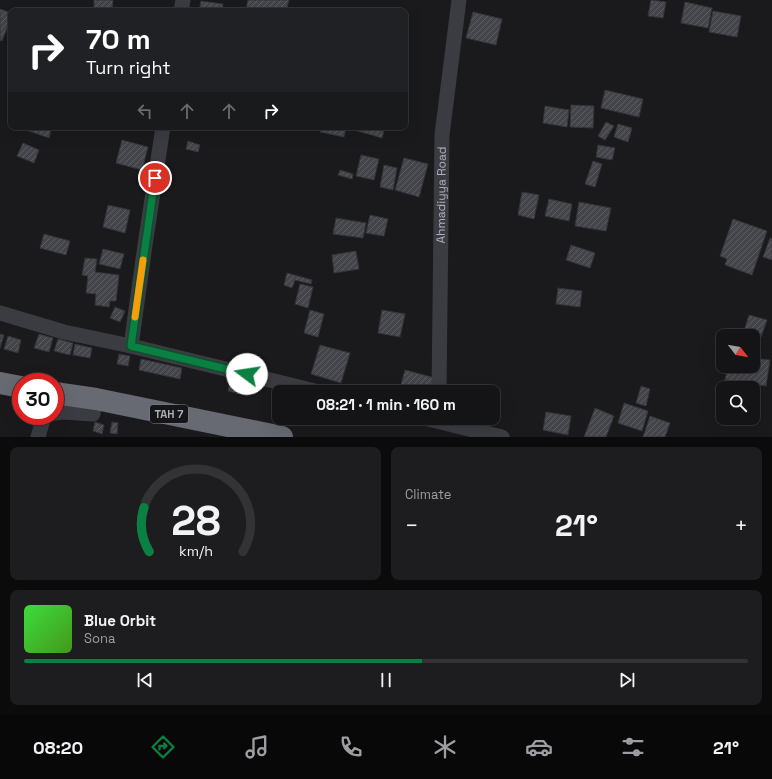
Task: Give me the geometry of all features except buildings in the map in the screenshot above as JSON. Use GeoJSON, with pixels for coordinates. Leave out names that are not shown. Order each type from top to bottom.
{"type":"FeatureCollection","features":[{"type":"Feature","properties":{"kind":"highway"},"geometry":{"type":"LineString","coordinates":[[0,383],[12,385]]}},
{"type":"Feature","properties":{"kind":"highway","name":"TAH 7"},"geometry":{"type":"LineString","coordinates":[[64,395],[282,437]]}},
{"type":"Feature","properties":{"kind":"street","name":"Ahmadiyya Road"},"geometry":{"type":"LineString","coordinates":[[439,385],[442,135],[459,0]]}},
{"type":"Feature","properties":{"kind":"street"},"geometry":{"type":"LineString","coordinates":[[131,346],[163,130]]}},
{"type":"Feature","properties":{"kind":"street"},"geometry":{"type":"LineString","coordinates":[[0,313],[64,332],[131,346],[290,385]]}},
{"type":"Feature","properties":{"kind":"street"},"geometry":{"type":"LineString","coordinates":[[64,412],[93,414],[96,400]]}},
{"type":"Feature","properties":{"kind":"street"},"geometry":{"type":"LineString","coordinates":[[38,437],[41,425]]}},
{"type":"Feature","properties":{"kind":"street"},"geometry":{"type":"LineString","coordinates":[[456,425],[502,437]]}},
{"type":"Feature","properties":{"kind":"slow traffic"},"geometry":{"type":"LineString","coordinates":[[135,317],[143,260]]}},
{"type":"Feature","properties":{"kind":"route"},"geometry":{"type":"LineString","coordinates":[[155,178],[131,346],[247,374]]}}]}
